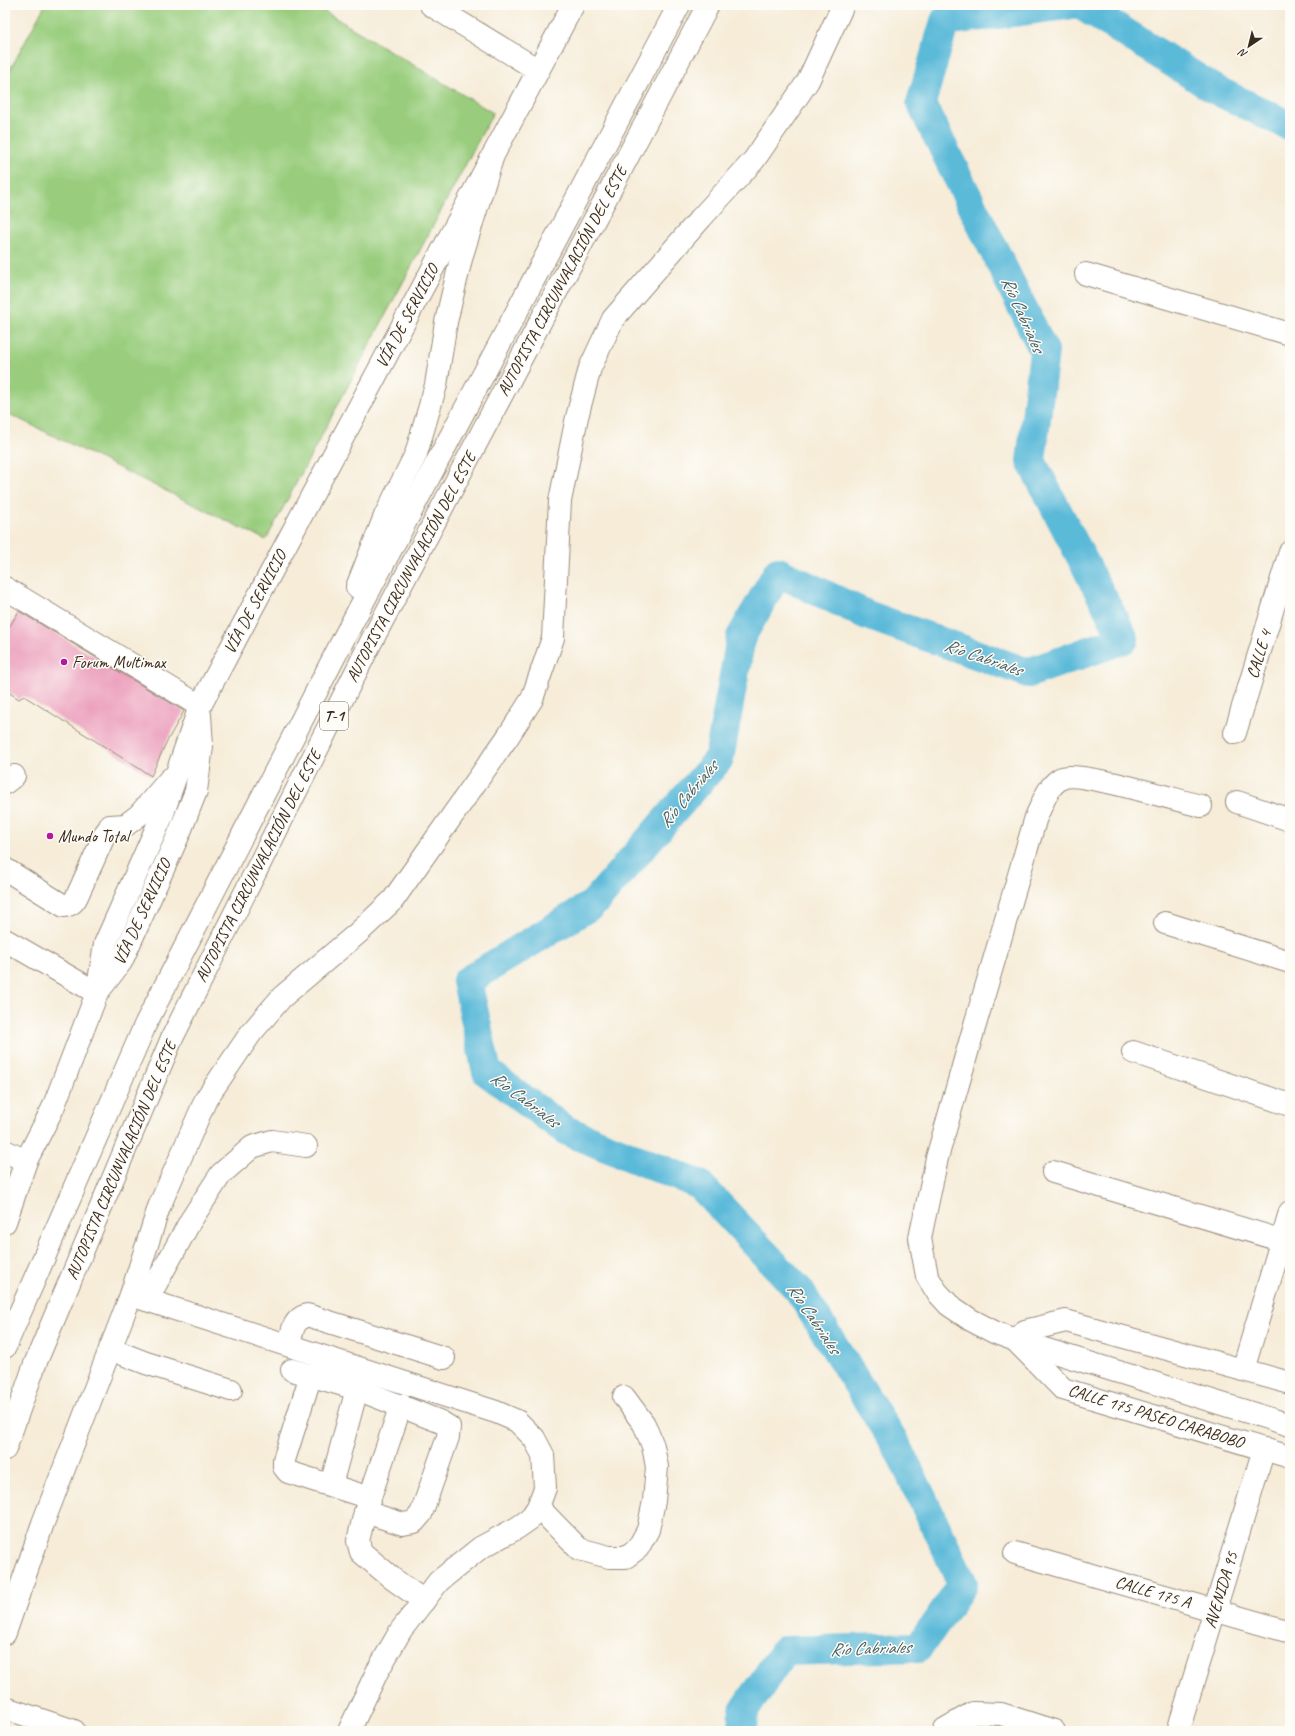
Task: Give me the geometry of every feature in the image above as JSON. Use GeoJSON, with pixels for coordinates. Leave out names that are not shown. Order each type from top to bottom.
{"type":"FeatureCollection","features":[{"type":"Feature","properties":{"kind":"main road"},"geometry":{"type":"LineString","coordinates":[[431,5],[538,70]]}},
{"type":"Feature","properties":{"kind":"main road","name":"VÍA DE SERVICIO"},"geometry":{"type":"LineString","coordinates":[[5,1222],[26,1161],[53,1108],[98,993],[121,962],[179,834],[196,791],[202,746],[200,706],[573,5]]}},
{"type":"Feature","properties":{"kind":"main road","name":"AUTOPISTA CIRCUNVALACIÓN DEL ESTE"},"geometry":{"type":"LineString","coordinates":[[5,1347],[146,1023],[341,643],[678,5]]}},
{"type":"Feature","properties":{"kind":"main road","name":"AUTOPISTA CIRCUNVALACIÓN DEL ESTE"},"geometry":{"type":"LineString","coordinates":[[5,1449],[34,1364],[172,1038],[371,642],[708,5]]}},
{"type":"Feature","properties":{"kind":"main road"},"geometry":{"type":"LineString","coordinates":[[139,1297],[160,1207],[206,1099],[251,1032],[282,997],[358,933],[393,900],[507,738],[532,699],[553,638],[560,501],[577,417],[590,368],[613,319],[754,160],[808,81],[843,5]]}},
{"type":"Feature","properties":{"kind":"main road"},"geometry":{"type":"LineString","coordinates":[[341,643],[356,591],[384,516],[416,454],[436,385],[446,322],[462,255],[493,155]]}},
{"type":"Feature","properties":{"kind":"main road"},"geometry":{"type":"LineString","coordinates":[[1086,274],[1290,334]]}},
{"type":"Feature","properties":{"kind":"main road","name":"CALLE 4"},"geometry":{"type":"LineString","coordinates":[[1235,733],[1289,558]]}},
{"type":"Feature","properties":{"kind":"main road"},"geometry":{"type":"LineString","coordinates":[[5,588],[200,706],[175,773],[162,816],[104,944],[98,993],[5,940]]}},
{"type":"Feature","properties":{"kind":"main road"},"geometry":{"type":"LineString","coordinates":[[5,869],[64,906],[69,906],[78,894],[108,829],[126,825],[139,815],[175,773]]}},
{"type":"Feature","properties":{"kind":"main road"},"geometry":{"type":"LineString","coordinates":[[1201,806],[1101,780],[1076,777],[1062,777],[1050,788],[1036,817],[941,1144],[920,1238],[927,1276],[937,1292],[949,1305],[971,1320],[996,1333],[1015,1340],[1025,1331],[1066,1321],[1290,1383]]}},
{"type":"Feature","properties":{"kind":"main road"},"geometry":{"type":"LineString","coordinates":[[1237,802],[1290,820]]}},
{"type":"Feature","properties":{"kind":"main road"},"geometry":{"type":"LineString","coordinates":[[162,816],[179,834]]}},
{"type":"Feature","properties":{"kind":"main road"},"geometry":{"type":"LineString","coordinates":[[143,857],[159,876]]}},
{"type":"Feature","properties":{"kind":"main road"},"geometry":{"type":"LineString","coordinates":[[1165,923],[1290,962]]}},
{"type":"Feature","properties":{"kind":"main road"},"geometry":{"type":"LineString","coordinates":[[1133,1052],[1290,1105]]}},
{"type":"Feature","properties":{"kind":"main road"},"geometry":{"type":"LineString","coordinates":[[5,1633],[43,1523],[110,1349],[139,1297],[221,1174],[252,1147],[272,1142],[306,1146]]}},
{"type":"Feature","properties":{"kind":"main road"},"geometry":{"type":"LineString","coordinates":[[5,1151],[26,1161]]}},
{"type":"Feature","properties":{"kind":"main road"},"geometry":{"type":"LineString","coordinates":[[1053,1172],[1285,1242]]}},
{"type":"Feature","properties":{"kind":"main road"},"geometry":{"type":"LineString","coordinates":[[1243,1370],[1285,1242],[1290,1212]]}},
{"type":"Feature","properties":{"kind":"main road"},"geometry":{"type":"LineString","coordinates":[[139,1297],[496,1412],[517,1421],[534,1438],[543,1455],[545,1488],[538,1507],[530,1519],[517,1528],[480,1548],[440,1581],[401,1630],[376,1672],[349,1731]]}},
{"type":"Feature","properties":{"kind":"main road"},"geometry":{"type":"LineString","coordinates":[[289,1346],[295,1323],[299,1317],[307,1315],[444,1358]]}},
{"type":"Feature","properties":{"kind":"main road","name":"CALLE 175 PASEO CARABOBO"},"geometry":{"type":"LineString","coordinates":[[1015,1340],[1290,1425]]}},
{"type":"Feature","properties":{"kind":"main road","name":"CALLE 175 PASEO CARABOBO"},"geometry":{"type":"LineString","coordinates":[[1015,1340],[1063,1389],[1290,1458]]}},
{"type":"Feature","properties":{"kind":"main road"},"geometry":{"type":"LineString","coordinates":[[110,1349],[146,1363],[231,1390]]}},
{"type":"Feature","properties":{"kind":"main road"},"geometry":{"type":"LineString","coordinates":[[302,1373],[358,1389],[401,1405],[441,1422],[449,1427],[448,1437],[421,1514],[414,1522],[403,1524],[331,1485],[288,1472],[284,1467],[284,1460],[302,1373]]}},
{"type":"Feature","properties":{"kind":"main road"},"geometry":{"type":"LineString","coordinates":[[331,1485],[358,1389]]}},
{"type":"Feature","properties":{"kind":"main road"},"geometry":{"type":"LineString","coordinates":[[538,1507],[579,1549],[609,1557],[626,1556],[638,1548],[648,1530],[654,1501],[657,1467],[653,1446],[644,1424],[624,1397]]}},
{"type":"Feature","properties":{"kind":"main road"},"geometry":{"type":"LineString","coordinates":[[401,1405],[367,1505],[358,1541],[361,1552],[393,1579],[424,1601]]}},
{"type":"Feature","properties":{"kind":"main road","name":"AVENIDA 95"},"geometry":{"type":"LineString","coordinates":[[1178,1731],[1264,1450]]}},
{"type":"Feature","properties":{"kind":"main road","name":"CALLE 175 A"},"geometry":{"type":"LineString","coordinates":[[1016,1553],[1290,1632]]}},
{"type":"Feature","properties":{"kind":"main road"},"geometry":{"type":"LineString","coordinates":[[5,1708],[74,1731]]}},
{"type":"Feature","properties":{"kind":"main road"},"geometry":{"type":"LineString","coordinates":[[945,1728],[973,1713],[1001,1714],[1054,1731]]}},
{"type":"Feature","properties":{"kind":"green space"},"geometry":{"type":"Polygon","coordinates":[[[45,5],[314,5],[493,113],[266,540],[5,412],[5,79],[45,5]]]}},
{"type":"Feature","properties":{"kind":"building","name":"Forum Multimax"},"geometry":{"type":"Polygon","coordinates":[[[19,611],[184,711],[166,743],[151,776],[24,696],[19,699],[5,690],[5,634],[19,611]]]}},
{"type":"Feature","properties":{"kind":"waterway","name":"Río Cabriales"},"geometry":{"type":"LineString","coordinates":[[743,1731],[744,1711],[784,1651],[919,1647],[963,1584],[900,1452],[799,1290],[700,1185],[565,1130],[487,1072],[467,981],[593,904],[719,759],[741,637],[778,572],[867,615],[1028,673],[1124,639],[1031,461],[1044,351],[921,103],[945,21],[1067,5]]}},
{"type":"Feature","properties":{"kind":"waterway","name":"Río Cabriales"},"geometry":{"type":"LineString","coordinates":[[1081,5],[1216,90],[1290,126]]}},
{"type":"Feature","properties":{"kind":"place","name":"Forum Multimax"},"geometry":{"type":"Point","coordinates":[64,662]}},
{"type":"Feature","properties":{"kind":"place","name":"Mundo Total"},"geometry":{"type":"Point","coordinates":[50,836]}}]}
